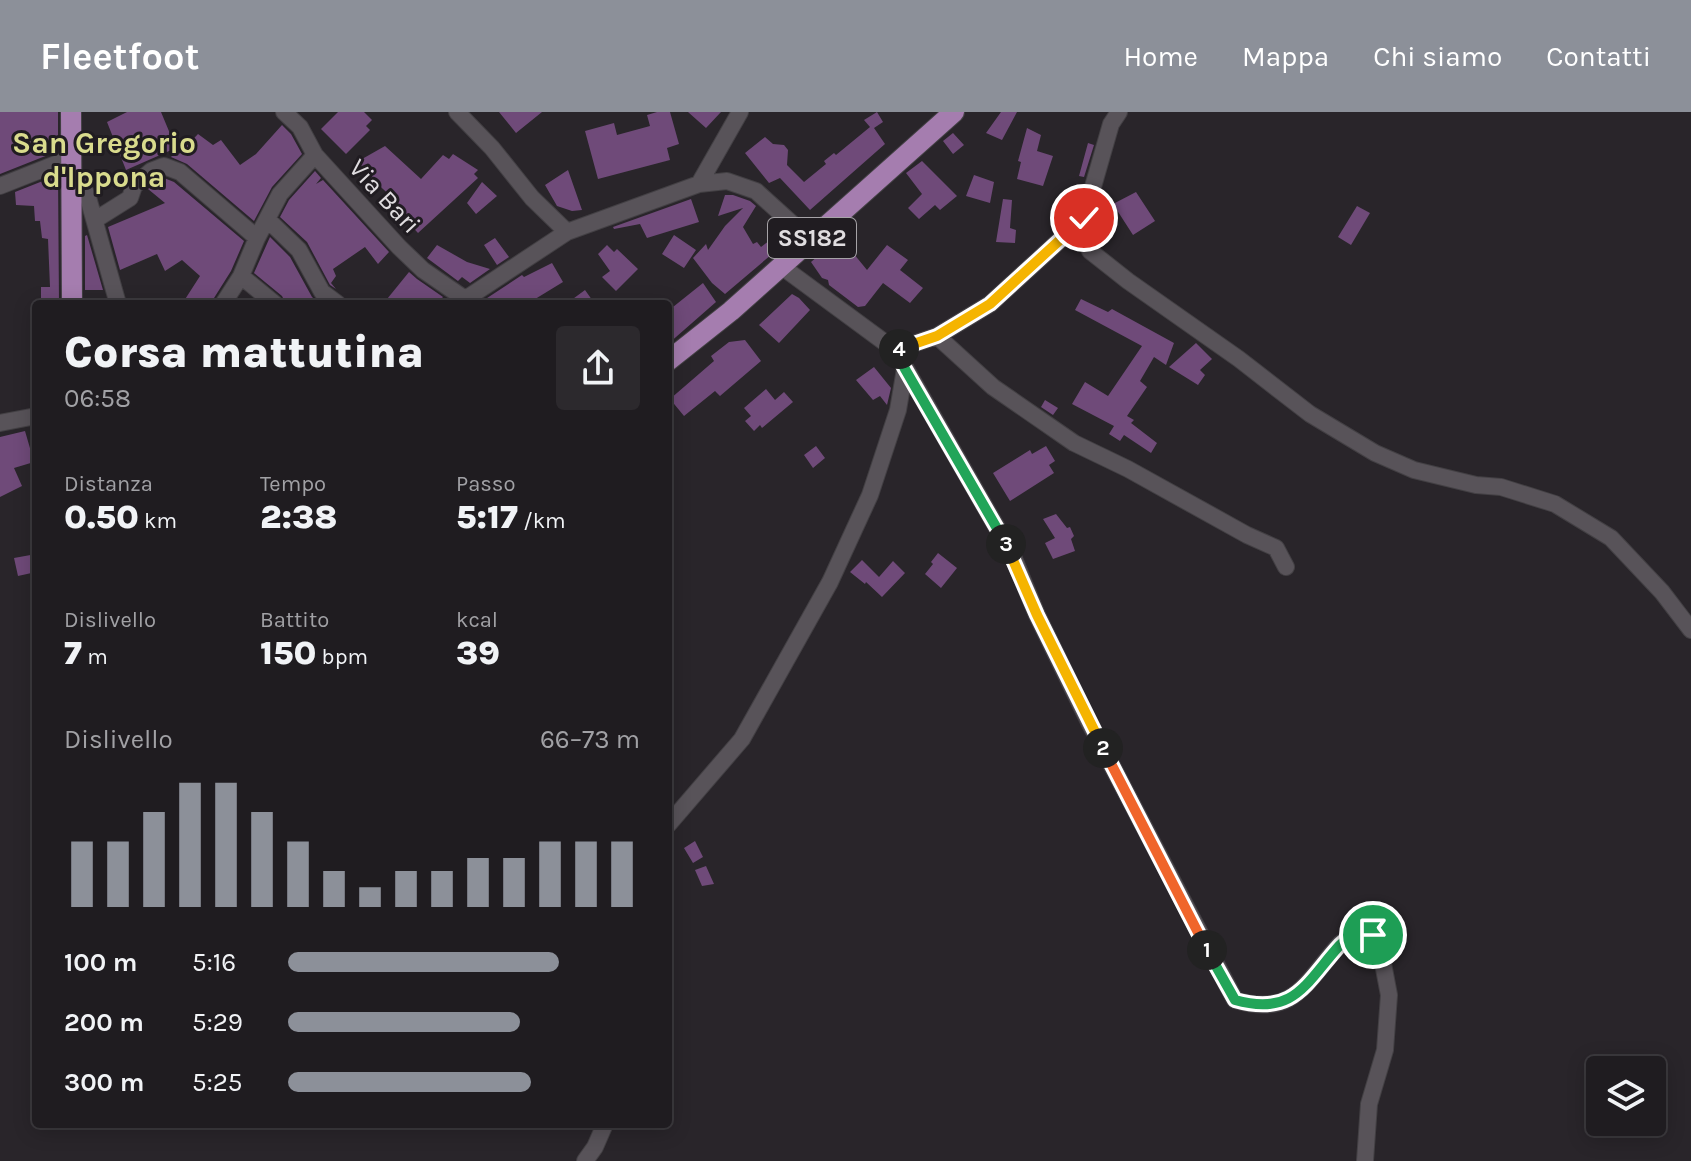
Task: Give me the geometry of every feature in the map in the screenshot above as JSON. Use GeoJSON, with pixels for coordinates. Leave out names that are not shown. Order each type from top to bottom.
{"type":"FeatureCollection","features":[{"type":"Feature","properties":{"kind":"main road"},"geometry":{"type":"LineString","coordinates":[[71,112],[72,300]]}},
{"type":"Feature","properties":{"kind":"main road","name":"SS182"},"geometry":{"type":"LineString","coordinates":[[672,358],[731,311],[954,112]]}},
{"type":"Feature","properties":{"kind":"street","name":"Via Bari"},"geometry":{"type":"LineString","coordinates":[[284,112],[304,119],[315,155],[399,247],[461,300]]}},
{"type":"Feature","properties":{"kind":"street"},"geometry":{"type":"LineString","coordinates":[[457,112],[492,148],[532,198],[567,232]]}},
{"type":"Feature","properties":{"kind":"street"},"geometry":{"type":"LineString","coordinates":[[699,184],[740,112]]}},
{"type":"Feature","properties":{"kind":"street"},"geometry":{"type":"LineString","coordinates":[[1119,112],[1111,124],[1084,218],[1083,233],[1090,251],[1310,414],[1375,453],[1414,470],[1476,485],[1501,487],[1555,504],[1611,538],[1662,592],[1691,630]]}},
{"type":"Feature","properties":{"kind":"street"},"geometry":{"type":"LineString","coordinates":[[226,300],[241,276],[280,194],[315,155]]}},
{"type":"Feature","properties":{"kind":"street"},"geometry":{"type":"LineString","coordinates":[[95,220],[130,198],[134,186],[151,171],[164,166],[180,172],[257,238]]}},
{"type":"Feature","properties":{"kind":"street"},"geometry":{"type":"LineString","coordinates":[[0,186],[71,167],[87,194],[117,300]]}},
{"type":"Feature","properties":{"kind":"street"},"geometry":{"type":"LineString","coordinates":[[464,300],[567,232],[699,184],[727,181],[756,191],[810,240]]}},
{"type":"Feature","properties":{"kind":"street"},"geometry":{"type":"LineString","coordinates":[[895,350],[937,336],[990,304],[1084,218]]}},
{"type":"Feature","properties":{"kind":"street"},"geometry":{"type":"LineString","coordinates":[[267,219],[299,250],[322,292],[333,300]]}},
{"type":"Feature","properties":{"kind":"street"},"geometry":{"type":"LineString","coordinates":[[781,266],[895,350],[1012,554],[1037,615],[1089,722],[1235,1000],[1253,1005],[1279,1003],[1304,988],[1343,942],[1360,930],[1373,935],[1381,953],[1389,995],[1385,1050],[1369,1104],[1365,1161]]}},
{"type":"Feature","properties":{"kind":"street"},"geometry":{"type":"LineString","coordinates":[[241,276],[270,300]]}},
{"type":"Feature","properties":{"kind":"street"},"geometry":{"type":"LineString","coordinates":[[937,336],[993,387],[1074,443],[1276,548],[1286,567]]}},
{"type":"Feature","properties":{"kind":"street"},"geometry":{"type":"LineString","coordinates":[[672,820],[742,739],[830,582],[870,495],[898,410],[905,369]]}},
{"type":"Feature","properties":{"kind":"street"},"geometry":{"type":"LineString","coordinates":[[0,423],[32,416]]}},
{"type":"Feature","properties":{"kind":"street"},"geometry":{"type":"LineString","coordinates":[[585,1161],[603,1128]]}},
{"type":"Feature","properties":{"kind":"building"},"geometry":{"type":"Polygon","coordinates":[[[0,112],[58,112],[58,151],[0,174],[0,112]]]}},
{"type":"Feature","properties":{"kind":"building"},"geometry":{"type":"Polygon","coordinates":[[[127,112],[161,112],[176,148],[126,170],[107,122],[127,112]]]}},
{"type":"Feature","properties":{"kind":"building"},"geometry":{"type":"Polygon","coordinates":[[[338,112],[364,112],[372,120],[366,126],[370,130],[346,154],[321,129],[338,112]]]}},
{"type":"Feature","properties":{"kind":"building"},"geometry":{"type":"Polygon","coordinates":[[[499,112],[542,112],[516,133],[499,112]]]}},
{"type":"Feature","properties":{"kind":"building"},"geometry":{"type":"Polygon","coordinates":[[[670,112],[679,144],[667,148],[670,160],[598,179],[585,131],[614,123],[617,135],[650,126],[647,115],[670,112]]]}},
{"type":"Feature","properties":{"kind":"building"},"geometry":{"type":"Polygon","coordinates":[[[688,112],[721,112],[706,128],[688,112]]]}},
{"type":"Feature","properties":{"kind":"building"},"geometry":{"type":"Polygon","coordinates":[[[877,112],[883,122],[874,128],[885,144],[810,210],[780,178],[769,183],[745,153],[765,137],[773,144],[784,145],[788,150],[787,165],[804,182],[826,164],[824,161],[870,127],[864,120],[877,112]]]}},
{"type":"Feature","properties":{"kind":"building"},"geometry":{"type":"Polygon","coordinates":[[[1001,112],[1017,112],[1002,140],[986,133],[1001,112]]]}},
{"type":"Feature","properties":{"kind":"building"},"geometry":{"type":"Polygon","coordinates":[[[282,125],[302,154],[272,187],[254,221],[187,164],[171,157],[177,150],[179,154],[198,134],[213,145],[221,140],[240,165],[256,154],[282,125]]]}},
{"type":"Feature","properties":{"kind":"building"},"geometry":{"type":"Polygon","coordinates":[[[1027,128],[1041,135],[1037,151],[1053,156],[1043,186],[1017,179],[1021,162],[1018,161],[1027,128]]]}},
{"type":"Feature","properties":{"kind":"building"},"geometry":{"type":"Polygon","coordinates":[[[953,133],[964,145],[953,154],[943,141],[953,133]]]}},
{"type":"Feature","properties":{"kind":"building"},"geometry":{"type":"Polygon","coordinates":[[[1088,143],[1094,145],[1084,177],[1079,176],[1088,143]]]}},
{"type":"Feature","properties":{"kind":"building"},"geometry":{"type":"Polygon","coordinates":[[[385,146],[421,179],[443,155],[449,159],[453,154],[478,170],[474,174],[478,178],[418,233],[393,206],[397,202],[355,163],[385,146]]]}},
{"type":"Feature","properties":{"kind":"building"},"geometry":{"type":"Polygon","coordinates":[[[922,161],[957,196],[940,210],[935,205],[919,219],[908,208],[922,194],[906,173],[922,161]]]}},
{"type":"Feature","properties":{"kind":"building"},"geometry":{"type":"Polygon","coordinates":[[[568,170],[582,210],[572,211],[557,206],[545,185],[568,170]]]}},
{"type":"Feature","properties":{"kind":"building"},"geometry":{"type":"Polygon","coordinates":[[[315,171],[321,178],[316,184],[323,180],[389,252],[378,264],[365,247],[333,269],[336,276],[331,283],[336,289],[330,285],[307,242],[280,217],[289,200],[315,171]]]}},
{"type":"Feature","properties":{"kind":"building"},"geometry":{"type":"Polygon","coordinates":[[[58,175],[59,300],[41,300],[41,287],[50,287],[48,239],[42,238],[40,221],[35,221],[34,206],[16,205],[15,192],[58,175]]]}},
{"type":"Feature","properties":{"kind":"building"},"geometry":{"type":"Polygon","coordinates":[[[974,175],[994,182],[990,203],[966,196],[974,175]]]}},
{"type":"Feature","properties":{"kind":"building"},"geometry":{"type":"Polygon","coordinates":[[[164,178],[174,182],[244,241],[213,300],[185,300],[200,276],[182,260],[165,271],[157,254],[120,270],[108,227],[165,203],[148,189],[164,178]]]}},
{"type":"Feature","properties":{"kind":"building"},"geometry":{"type":"Polygon","coordinates":[[[482,182],[497,196],[476,214],[467,203],[482,182]]]}},
{"type":"Feature","properties":{"kind":"building"},"geometry":{"type":"Polygon","coordinates":[[[1136,192],[1155,221],[1133,235],[1113,204],[1136,192]]]}},
{"type":"Feature","properties":{"kind":"building"},"geometry":{"type":"Polygon","coordinates":[[[725,195],[750,201],[756,206],[743,227],[753,244],[757,242],[761,247],[783,230],[791,238],[725,294],[712,283],[693,258],[706,244],[708,250],[743,208],[718,216],[725,195]]]}},
{"type":"Feature","properties":{"kind":"building"},"geometry":{"type":"Polygon","coordinates":[[[691,199],[699,222],[647,238],[640,224],[613,227],[691,199]]]}},
{"type":"Feature","properties":{"kind":"building"},"geometry":{"type":"Polygon","coordinates":[[[1003,199],[1012,200],[1010,228],[1016,230],[1015,243],[996,242],[1003,199]]]}},
{"type":"Feature","properties":{"kind":"building"},"geometry":{"type":"Polygon","coordinates":[[[1357,206],[1370,213],[1351,245],[1338,237],[1357,206]]]}},
{"type":"Feature","properties":{"kind":"building"},"geometry":{"type":"Polygon","coordinates":[[[87,235],[103,290],[85,290],[87,235]]]}},
{"type":"Feature","properties":{"kind":"building"},"geometry":{"type":"Polygon","coordinates":[[[674,235],[696,250],[684,268],[662,254],[674,235]]]}},
{"type":"Feature","properties":{"kind":"building"},"geometry":{"type":"Polygon","coordinates":[[[270,237],[290,257],[315,300],[284,300],[254,273],[270,237]]]}},
{"type":"Feature","properties":{"kind":"building"},"geometry":{"type":"Polygon","coordinates":[[[840,237],[867,270],[887,245],[908,260],[900,270],[923,288],[910,303],[883,283],[865,306],[858,307],[829,285],[811,262],[840,237]]]}},
{"type":"Feature","properties":{"kind":"building"},"geometry":{"type":"Polygon","coordinates":[[[495,238],[509,257],[497,265],[484,245],[495,238]]]}},
{"type":"Feature","properties":{"kind":"building"},"geometry":{"type":"Polygon","coordinates":[[[437,245],[467,262],[490,269],[470,283],[462,277],[458,281],[427,258],[437,245]]]}},
{"type":"Feature","properties":{"kind":"building"},"geometry":{"type":"Polygon","coordinates":[[[607,245],[614,252],[617,249],[638,269],[616,291],[602,277],[610,271],[598,254],[607,245]]]}},
{"type":"Feature","properties":{"kind":"building"},"geometry":{"type":"Polygon","coordinates":[[[552,263],[563,282],[534,300],[484,300],[522,275],[524,277],[552,263]]]}},
{"type":"Feature","properties":{"kind":"building"},"geometry":{"type":"Polygon","coordinates":[[[409,272],[443,297],[440,300],[386,300],[409,272]]]}},
{"type":"Feature","properties":{"kind":"building"},"geometry":{"type":"Polygon","coordinates":[[[703,283],[716,302],[672,340],[672,308],[703,283]]]}},
{"type":"Feature","properties":{"kind":"building"},"geometry":{"type":"Polygon","coordinates":[[[585,290],[592,300],[571,300],[585,290]]]}},
{"type":"Feature","properties":{"kind":"building"},"geometry":{"type":"Polygon","coordinates":[[[792,294],[810,310],[779,343],[759,325],[792,294]]]}},
{"type":"Feature","properties":{"kind":"building"},"geometry":{"type":"Polygon","coordinates":[[[1081,299],[1108,312],[1112,309],[1174,343],[1166,365],[1154,357],[1140,381],[1147,387],[1127,416],[1134,420],[1131,423],[1157,443],[1151,453],[1124,435],[1120,441],[1109,434],[1114,426],[1072,404],[1085,382],[1108,396],[1142,346],[1075,310],[1081,299]]]}},
{"type":"Feature","properties":{"kind":"building"},"geometry":{"type":"Polygon","coordinates":[[[745,340],[761,361],[720,396],[715,391],[684,416],[672,397],[714,361],[711,356],[729,342],[745,340]]]}},
{"type":"Feature","properties":{"kind":"building"},"geometry":{"type":"Polygon","coordinates":[[[1196,343],[1212,359],[1200,370],[1205,375],[1198,385],[1169,367],[1196,343]]]}},
{"type":"Feature","properties":{"kind":"building"},"geometry":{"type":"Polygon","coordinates":[[[874,367],[891,388],[887,405],[880,396],[873,400],[856,380],[874,367]]]}},
{"type":"Feature","properties":{"kind":"building"},"geometry":{"type":"Polygon","coordinates":[[[766,389],[775,400],[784,392],[793,402],[754,431],[745,421],[751,416],[744,408],[766,389]]]}},
{"type":"Feature","properties":{"kind":"building"},"geometry":{"type":"Polygon","coordinates":[[[1045,400],[1058,408],[1053,415],[1041,407],[1045,400]]]}},
{"type":"Feature","properties":{"kind":"building"},"geometry":{"type":"Polygon","coordinates":[[[25,431],[32,463],[14,468],[22,486],[0,497],[0,437],[25,431]]]}},
{"type":"Feature","properties":{"kind":"building"},"geometry":{"type":"Polygon","coordinates":[[[816,446],[825,458],[813,468],[804,455],[816,446]]]}},
{"type":"Feature","properties":{"kind":"building"},"geometry":{"type":"Polygon","coordinates":[[[1046,446],[1055,461],[1049,465],[1054,473],[1010,501],[993,473],[1030,450],[1032,454],[1046,446]]]}},
{"type":"Feature","properties":{"kind":"building"},"geometry":{"type":"Polygon","coordinates":[[[1056,514],[1067,528],[1070,527],[1075,551],[1053,559],[1045,543],[1055,538],[1043,519],[1056,514]]]}},
{"type":"Feature","properties":{"kind":"building"},"geometry":{"type":"Polygon","coordinates":[[[938,553],[957,568],[941,588],[925,574],[938,553]]]}},
{"type":"Feature","properties":{"kind":"building"},"geometry":{"type":"Polygon","coordinates":[[[32,555],[32,573],[18,576],[14,558],[32,555]]]}},
{"type":"Feature","properties":{"kind":"building"},"geometry":{"type":"Polygon","coordinates":[[[862,560],[879,577],[893,561],[905,573],[882,597],[850,572],[862,560]]]}},
{"type":"Feature","properties":{"kind":"building"},"geometry":{"type":"Polygon","coordinates":[[[695,841],[703,857],[693,863],[684,848],[695,841]]]}},
{"type":"Feature","properties":{"kind":"building"},"geometry":{"type":"Polygon","coordinates":[[[706,866],[714,884],[702,886],[695,870],[706,866]]]}},
{"type":"Feature","properties":{"kind":"district","name":"San Gregorio d'Ippona"},"geometry":{"type":"Point","coordinates":[104,160]}},
{"type":"Feature","properties":{"kind":"route"},"geometry":{"type":"LineString","coordinates":[[1084,218],[990,304],[937,336],[895,350],[1012,554],[1037,615],[1089,722],[1235,1000],[1253,1005],[1279,1003],[1304,988],[1343,942],[1360,930],[1373,935]]}}]}
